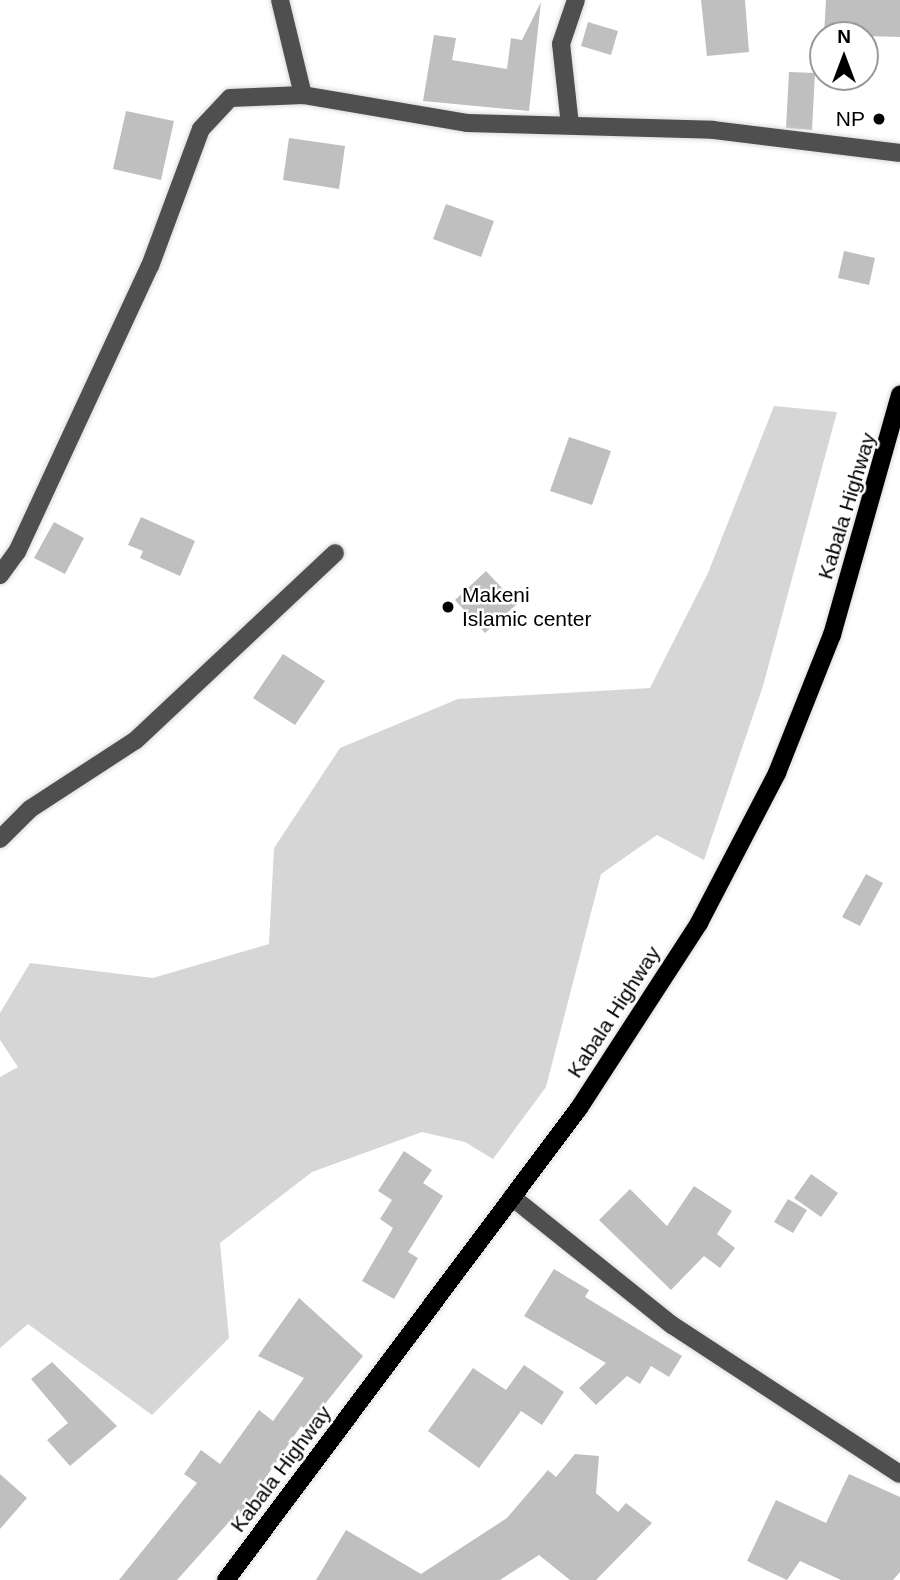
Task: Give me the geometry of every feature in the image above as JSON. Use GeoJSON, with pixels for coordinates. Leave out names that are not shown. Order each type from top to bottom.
{"type":"FeatureCollection","features":[{"type":"Feature","properties":{"kind":"main road","name":"Kabala Highway"},"geometry":{"type":"LineString","coordinates":[[226,1580],[636,1026],[699,923],[777,773],[832,635],[900,394]]}},
{"type":"Feature","properties":{"kind":"street"},"geometry":{"type":"LineString","coordinates":[[280,0],[303,95]]}},
{"type":"Feature","properties":{"kind":"street"},"geometry":{"type":"LineString","coordinates":[[570,125],[561,44],[576,0]]}},
{"type":"Feature","properties":{"kind":"street"},"geometry":{"type":"LineString","coordinates":[[0,575],[17,552],[150,266],[201,130],[230,98],[303,95],[467,123],[713,130],[900,153]]}},
{"type":"Feature","properties":{"kind":"street"},"geometry":{"type":"LineString","coordinates":[[0,839],[30,809],[136,740],[335,553]]}},
{"type":"Feature","properties":{"kind":"street"},"geometry":{"type":"LineString","coordinates":[[512,1197],[672,1325],[900,1474]]}},
{"type":"Feature","properties":{"kind":"shaded area"},"geometry":{"type":"Polygon","coordinates":[[[774,406],[837,412],[763,686],[704,860],[657,835],[601,874],[546,1087],[493,1159],[465,1142],[422,1132],[312,1172],[220,1243],[229,1338],[152,1415],[28,1324],[0,1348],[0,1077],[18,1067],[0,1040],[0,1013],[30,963],[153,978],[269,944],[274,848],[340,748],[458,699],[650,688],[708,573],[774,406]]]}},
{"type":"Feature","properties":{"kind":"building"},"geometry":{"type":"Polygon","coordinates":[[[701,0],[745,0],[749,52],[707,56],[701,0]]]}},
{"type":"Feature","properties":{"kind":"building"},"geometry":{"type":"Polygon","coordinates":[[[826,0],[900,0],[900,37],[879,36],[879,21],[825,21],[826,0]]]}},
{"type":"Feature","properties":{"kind":"building"},"geometry":{"type":"Polygon","coordinates":[[[541,2],[529,111],[423,101],[434,35],[456,38],[452,60],[507,69],[511,38],[522,40],[541,2]]]}},
{"type":"Feature","properties":{"kind":"building"},"geometry":{"type":"Polygon","coordinates":[[[588,22],[618,31],[611,55],[581,46],[588,22]]]}},
{"type":"Feature","properties":{"kind":"building"},"geometry":{"type":"Polygon","coordinates":[[[789,72],[809,73],[809,91],[814,91],[812,130],[786,128],[789,72]]]}},
{"type":"Feature","properties":{"kind":"building"},"geometry":{"type":"Polygon","coordinates":[[[126,111],[174,121],[161,180],[113,169],[126,111]]]}},
{"type":"Feature","properties":{"kind":"building"},"geometry":{"type":"Polygon","coordinates":[[[289,138],[345,146],[339,189],[283,180],[289,138]]]}},
{"type":"Feature","properties":{"kind":"building"},"geometry":{"type":"Polygon","coordinates":[[[446,204],[494,221],[481,257],[433,239],[446,204]]]}},
{"type":"Feature","properties":{"kind":"building"},"geometry":{"type":"Polygon","coordinates":[[[844,251],[875,258],[869,285],[838,278],[844,251]]]}},
{"type":"Feature","properties":{"kind":"building"},"geometry":{"type":"Polygon","coordinates":[[[569,437],[611,451],[592,505],[550,491],[569,437]]]}},
{"type":"Feature","properties":{"kind":"building"},"geometry":{"type":"Polygon","coordinates":[[[141,517],[195,541],[180,576],[140,558],[143,551],[128,545],[141,517]]]}},
{"type":"Feature","properties":{"kind":"building"},"geometry":{"type":"Polygon","coordinates":[[[54,522],[84,538],[65,574],[34,558],[54,522]]]}},
{"type":"Feature","properties":{"kind":"building"},"geometry":{"type":"Polygon","coordinates":[[[486,571],[517,604],[485,633],[455,600],[486,571]]]}},
{"type":"Feature","properties":{"kind":"building"},"geometry":{"type":"Polygon","coordinates":[[[283,654],[325,681],[295,725],[253,698],[283,654]]]}},
{"type":"Feature","properties":{"kind":"building"},"geometry":{"type":"Polygon","coordinates":[[[866,874],[883,883],[860,926],[842,917],[866,874]]]}},
{"type":"Feature","properties":{"kind":"building"},"geometry":{"type":"Polygon","coordinates":[[[404,1151],[432,1170],[423,1183],[443,1196],[408,1252],[418,1258],[394,1299],[362,1281],[393,1228],[380,1219],[392,1200],[378,1191],[404,1151]]]}},
{"type":"Feature","properties":{"kind":"building"},"geometry":{"type":"Polygon","coordinates":[[[811,1174],[838,1193],[821,1217],[794,1198],[811,1174]]]}},
{"type":"Feature","properties":{"kind":"building"},"geometry":{"type":"Polygon","coordinates":[[[694,1186],[732,1211],[717,1234],[735,1248],[720,1268],[704,1256],[671,1290],[599,1220],[630,1189],[667,1226],[694,1186]]]}},
{"type":"Feature","properties":{"kind":"building"},"geometry":{"type":"Polygon","coordinates":[[[788,1199],[807,1210],[793,1233],[774,1222],[788,1199]]]}},
{"type":"Feature","properties":{"kind":"building"},"geometry":{"type":"Polygon","coordinates":[[[554,1269],[589,1290],[585,1297],[682,1356],[669,1377],[651,1366],[640,1384],[627,1376],[596,1405],[579,1388],[606,1363],[524,1316],[554,1269]]]}},
{"type":"Feature","properties":{"kind":"building"},"geometry":{"type":"Polygon","coordinates":[[[299,1298],[363,1356],[305,1429],[301,1426],[233,1525],[229,1522],[177,1580],[119,1580],[197,1483],[184,1474],[201,1450],[220,1464],[259,1410],[273,1421],[304,1378],[258,1356],[299,1298]]]}},
{"type":"Feature","properties":{"kind":"building"},"geometry":{"type":"Polygon","coordinates":[[[52,1362],[117,1426],[70,1466],[47,1440],[68,1423],[31,1379],[52,1362]]]}},
{"type":"Feature","properties":{"kind":"building"},"geometry":{"type":"Polygon","coordinates":[[[524,1365],[564,1392],[542,1425],[521,1411],[479,1468],[428,1431],[473,1368],[506,1390],[524,1365]]]}},
{"type":"Feature","properties":{"kind":"building"},"geometry":{"type":"Polygon","coordinates":[[[575,1454],[599,1456],[596,1493],[618,1512],[626,1503],[652,1523],[596,1580],[570,1580],[539,1555],[500,1580],[316,1580],[346,1530],[421,1574],[507,1518],[548,1470],[556,1477],[575,1454]]]}},
{"type":"Feature","properties":{"kind":"building"},"geometry":{"type":"Polygon","coordinates":[[[0,1474],[27,1498],[0,1529],[0,1474]]]}},
{"type":"Feature","properties":{"kind":"building"},"geometry":{"type":"Polygon","coordinates":[[[849,1474],[900,1497],[900,1572],[893,1580],[841,1580],[800,1561],[787,1580],[747,1561],[776,1500],[826,1523],[849,1474]]]}},
{"type":"Feature","properties":{"kind":"place","name":"NP"},"geometry":{"type":"Point","coordinates":[879,119]}},
{"type":"Feature","properties":{"kind":"place","name":"Makeni Islamic center"},"geometry":{"type":"Point","coordinates":[448,607]}}]}
